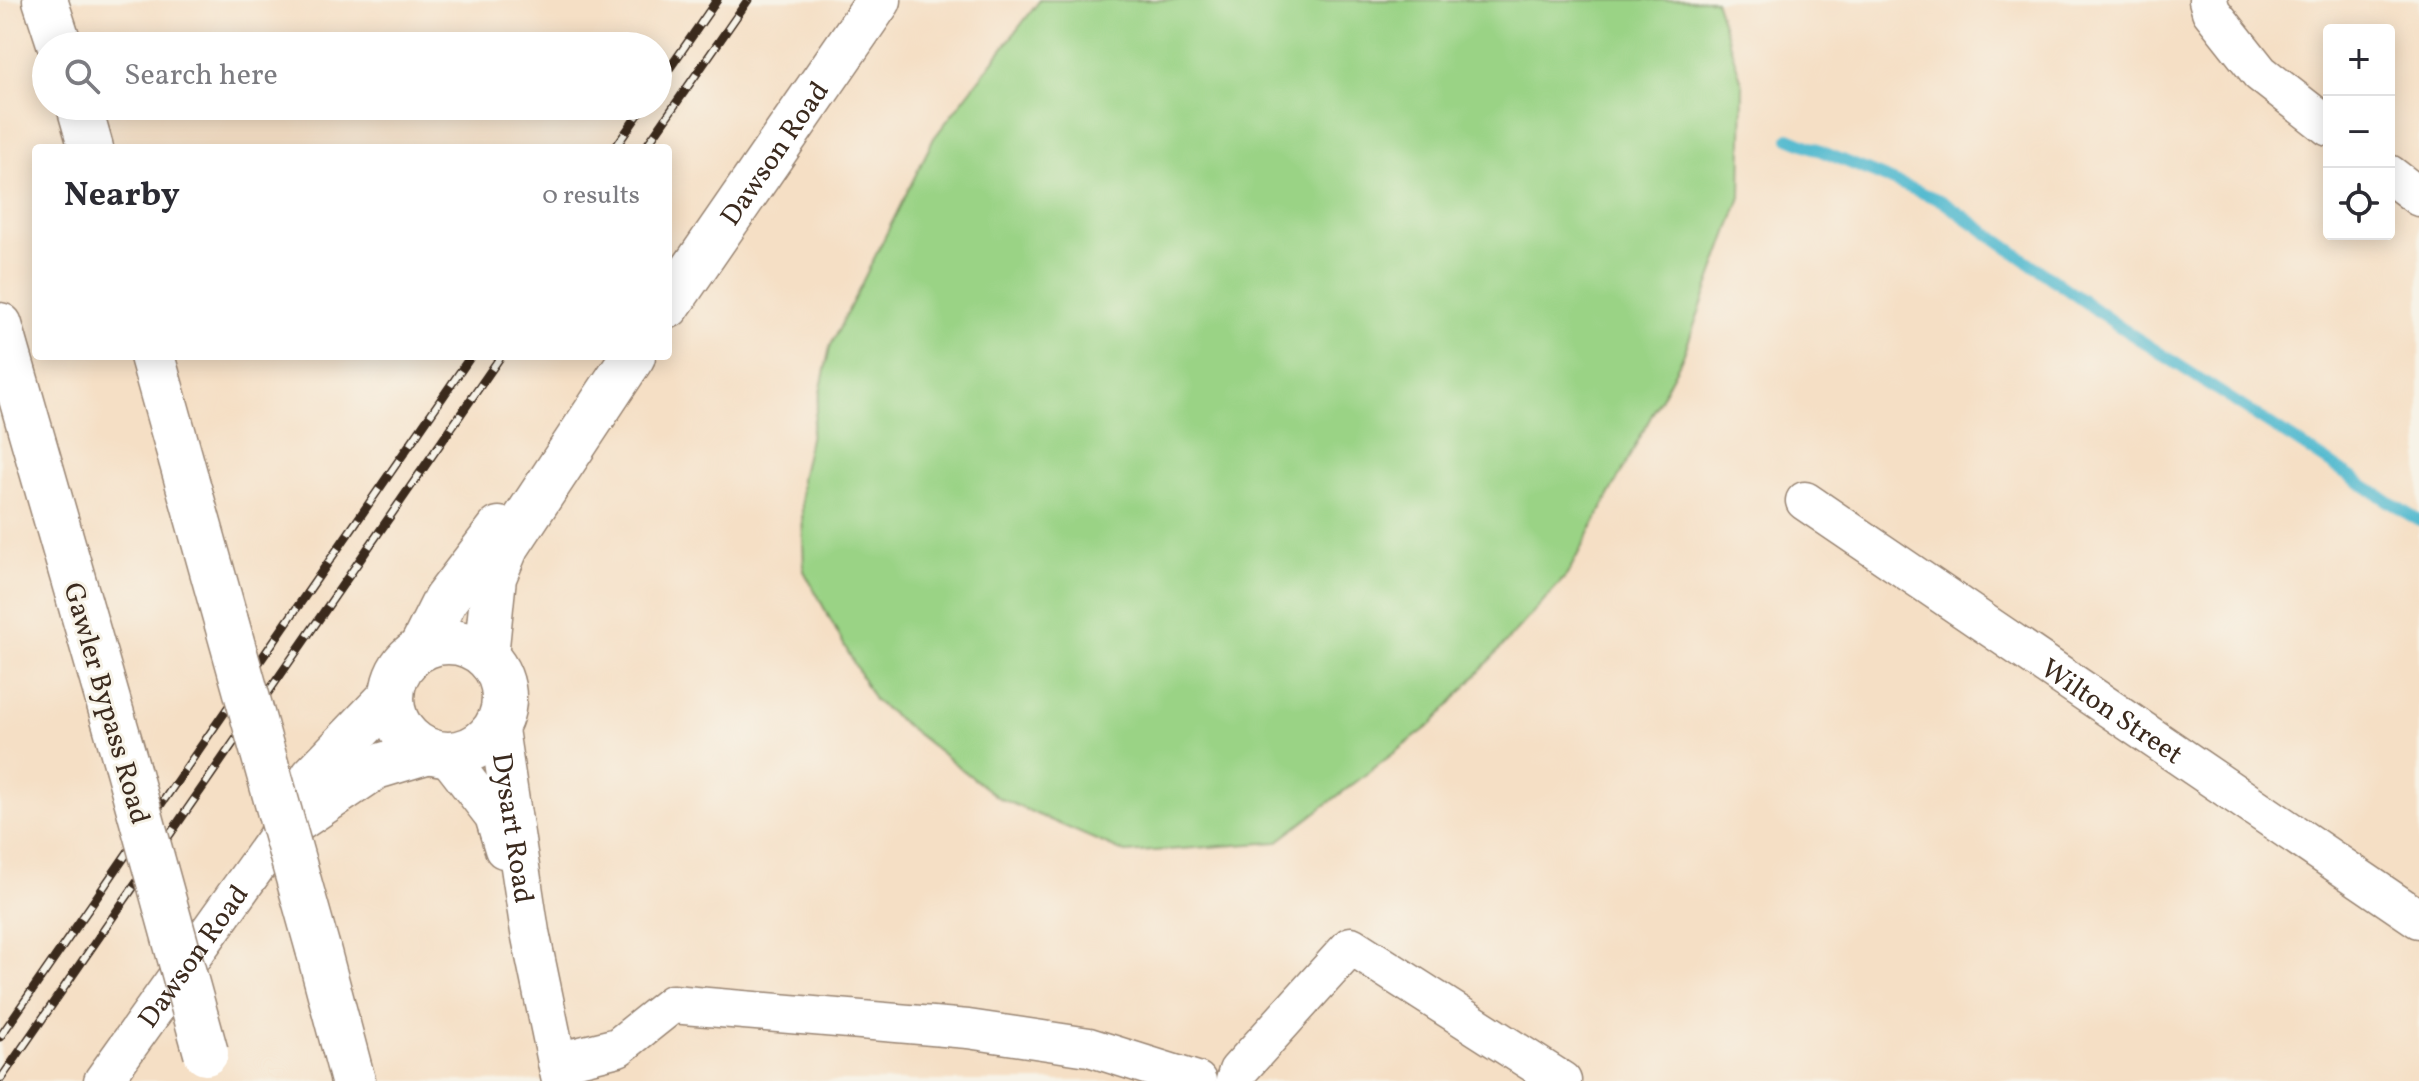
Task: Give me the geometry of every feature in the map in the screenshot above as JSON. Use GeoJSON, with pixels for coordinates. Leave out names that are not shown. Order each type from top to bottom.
{"type":"FeatureCollection","features":[{"type":"Feature","properties":{"kind":"main road"},"geometry":{"type":"LineString","coordinates":[[45,0],[55,32]]}},
{"type":"Feature","properties":{"kind":"main road","name":"Dawson Road"},"geometry":{"type":"LineString","coordinates":[[672,300],[879,0]]}},
{"type":"Feature","properties":{"kind":"main road"},"geometry":{"type":"LineString","coordinates":[[83,120],[90,144]]}},
{"type":"Feature","properties":{"kind":"main road","name":"Gawler Bypass Road"},"geometry":{"type":"LineString","coordinates":[[0,325],[210,1067]]}},
{"type":"Feature","properties":{"kind":"main road"},"geometry":{"type":"LineString","coordinates":[[153,360],[353,1081]]}},
{"type":"Feature","properties":{"kind":"main road"},"geometry":{"type":"LineString","coordinates":[[486,656],[494,577],[506,548],[630,360]]}},
{"type":"Feature","properties":{"kind":"main road"},"geometry":{"type":"LineString","coordinates":[[421,648],[440,642],[457,642],[486,656],[498,671],[504,692],[498,723],[486,739],[465,751],[438,752],[404,734],[394,717],[391,696],[401,666],[421,648],[445,600],[599,406]]}},
{"type":"Feature","properties":{"kind":"main road","name":"Dawson Road"},"geometry":{"type":"LineString","coordinates":[[282,830],[313,777],[391,696]]}},
{"type":"Feature","properties":{"kind":"main road","name":"Dawson Road"},"geometry":{"type":"LineString","coordinates":[[282,830],[376,767],[438,752]]}},
{"type":"Feature","properties":{"kind":"street"},"geometry":{"type":"LineString","coordinates":[[2208,0],[2211,11],[2260,73],[2323,122]]}},
{"type":"Feature","properties":{"kind":"street","name":"Wilton Street"},"geometry":{"type":"LineString","coordinates":[[1805,501],[2419,919]]}},
{"type":"Feature","properties":{"kind":"street","name":"Dysart Road"},"geometry":{"type":"LineString","coordinates":[[498,723],[530,932],[559,1072]]}},
{"type":"Feature","properties":{"kind":"street","name":"Dysart Road"},"geometry":{"type":"LineString","coordinates":[[438,752],[494,816],[530,932]]}},
{"type":"Feature","properties":{"kind":"street","name":"Dawson Road"},"geometry":{"type":"LineString","coordinates":[[103,1081],[282,830]]}},
{"type":"Feature","properties":{"kind":"street"},"geometry":{"type":"LineString","coordinates":[[1235,1081],[1238,1071],[1351,946],[1562,1081]]}},
{"type":"Feature","properties":{"kind":"street"},"geometry":{"type":"LineString","coordinates":[[559,1072],[618,1047],[672,1004],[984,1031],[1089,1047],[1197,1081]]}},
{"type":"Feature","properties":{"kind":"green space"},"geometry":{"type":"Polygon","coordinates":[[[1040,0],[1715,0],[1743,85],[1741,197],[1683,356],[1567,575],[1432,724],[1277,842],[1126,853],[997,797],[874,700],[804,571],[801,479],[830,347],[934,138],[1040,0]]]}},
{"type":"Feature","properties":{"kind":"waterway"},"geometry":{"type":"LineString","coordinates":[[1789,138],[1942,201],[2120,327],[2419,521]]}},
{"type":"Feature","properties":{"kind":"railway"},"geometry":{"type":"LineString","coordinates":[[672,65],[717,0]]}},
{"type":"Feature","properties":{"kind":"railway"},"geometry":{"type":"LineString","coordinates":[[672,109],[748,0]]}},
{"type":"Feature","properties":{"kind":"railway"},"geometry":{"type":"LineString","coordinates":[[618,144],[634,120]]}},
{"type":"Feature","properties":{"kind":"railway"},"geometry":{"type":"LineString","coordinates":[[648,144],[664,120]]}},
{"type":"Feature","properties":{"kind":"railway"},"geometry":{"type":"LineString","coordinates":[[0,1037],[468,360]]}},
{"type":"Feature","properties":{"kind":"railway"},"geometry":{"type":"LineString","coordinates":[[0,1080],[498,360]]}}]}
